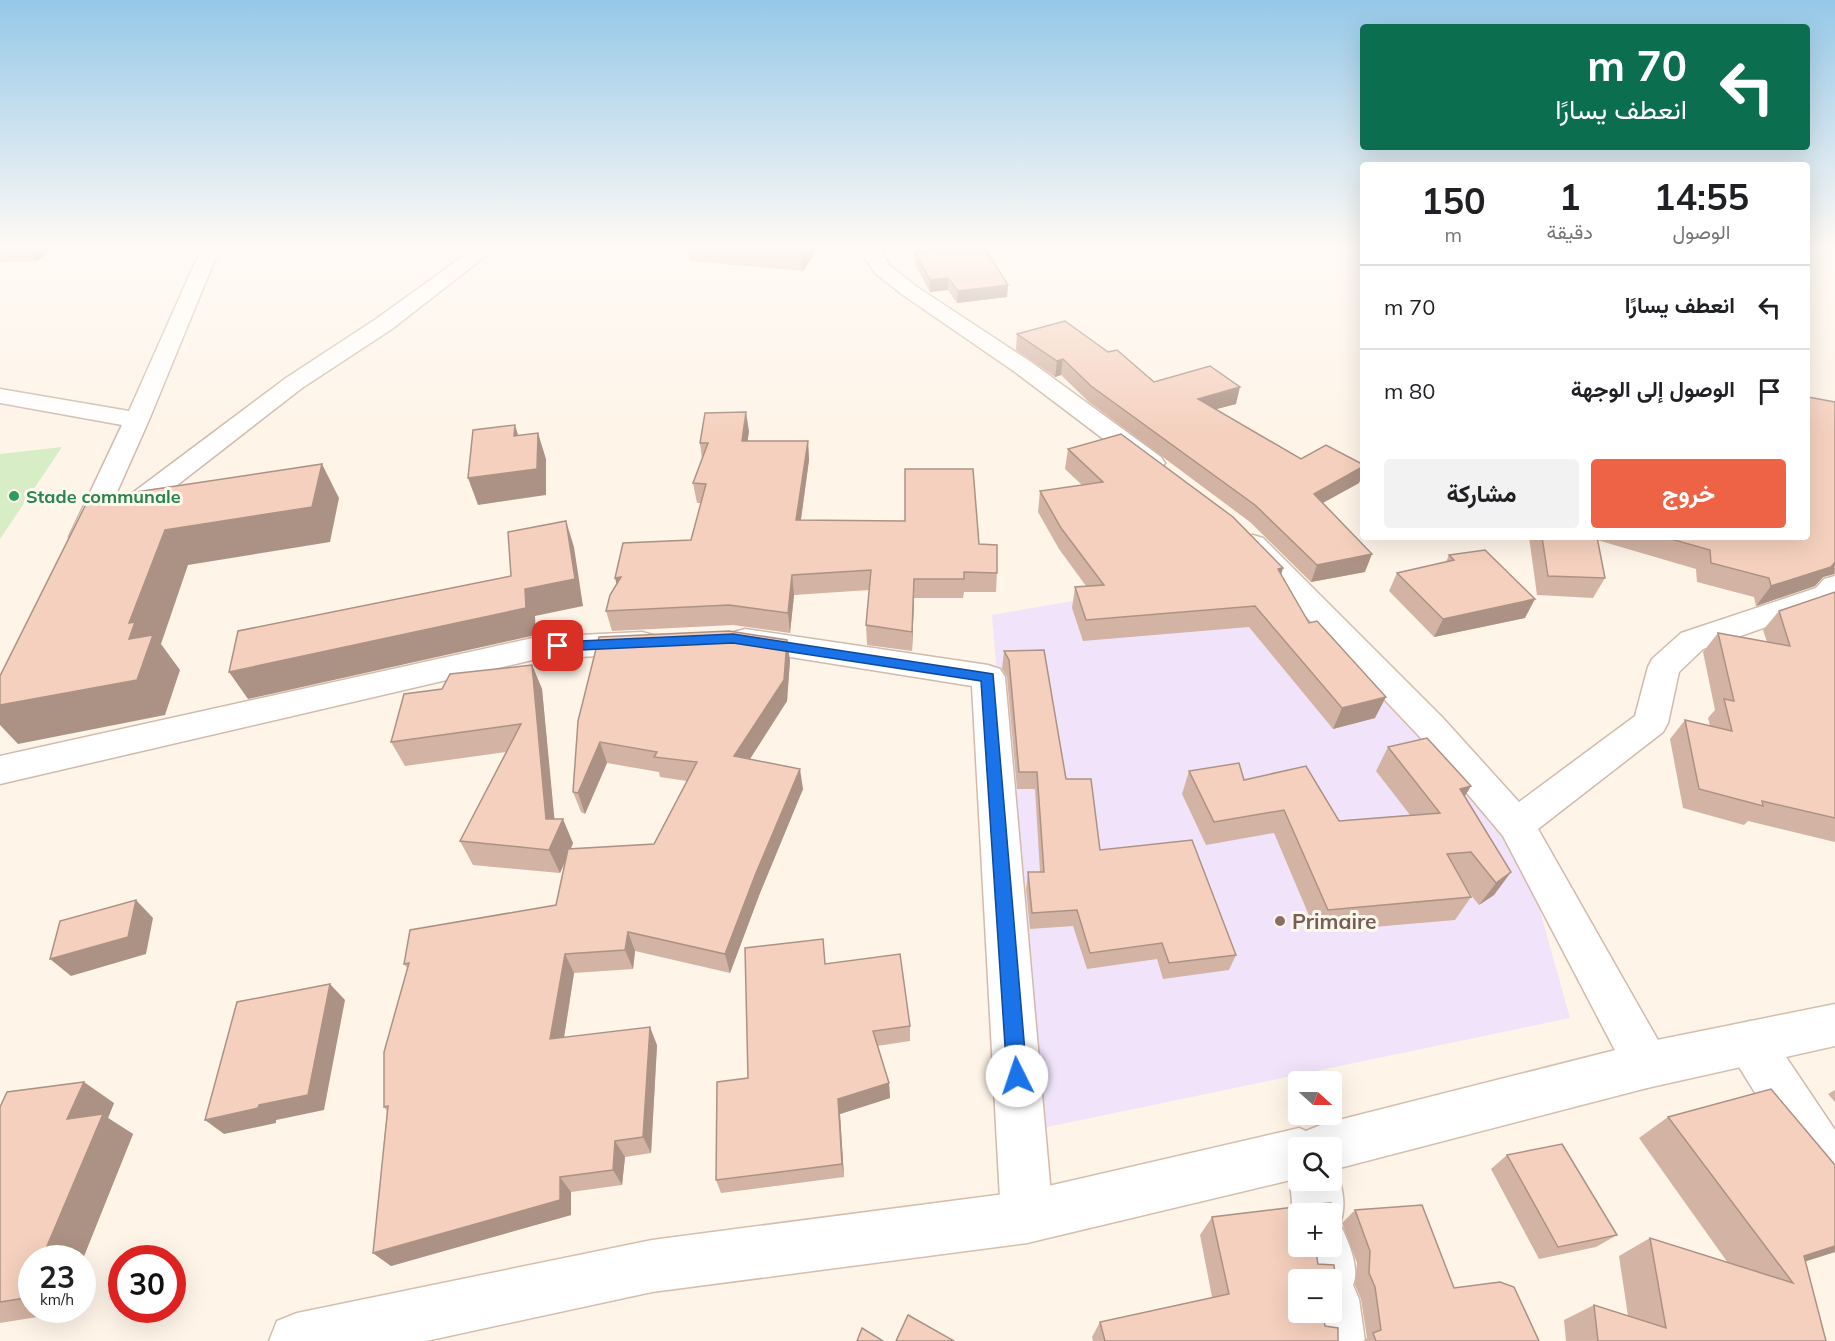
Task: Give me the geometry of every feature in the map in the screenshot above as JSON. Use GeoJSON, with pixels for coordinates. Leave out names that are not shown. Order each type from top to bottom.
{"type":"FeatureCollection","features":[{"type":"Feature","properties":{"kind":"street"},"geometry":{"type":"LineString","coordinates":[[184,310],[137,420],[75,554],[294,383],[403,310]]}},
{"type":"Feature","properties":{"kind":"street"},"geometry":{"type":"LineString","coordinates":[[938,310],[1023,367],[1174,479]]}},
{"type":"Feature","properties":{"kind":"street"},"geometry":{"type":"LineString","coordinates":[[0,396],[137,420]]}},
{"type":"Feature","properties":{"kind":"street"},"geometry":{"type":"LineString","coordinates":[[1230,522],[1430,726],[1516,825],[1647,1065]]}},
{"type":"Feature","properties":{"kind":"street"},"geometry":{"type":"LineString","coordinates":[[1516,825],[1651,723],[1664,667],[1692,641],[1827,595],[1835,586]]}},
{"type":"Feature","properties":{"kind":"street"},"geometry":{"type":"LineString","coordinates":[[0,770],[537,648],[733,638],[988,677],[1027,1217]]}},
{"type":"Feature","properties":{"kind":"street"},"geometry":{"type":"LineString","coordinates":[[1342,1143],[1647,1065],[1835,1025]]}},
{"type":"Feature","properties":{"kind":"street"},"geometry":{"type":"LineString","coordinates":[[1750,1043],[1835,1174]]}},
{"type":"Feature","properties":{"kind":"street"},"geometry":{"type":"LineString","coordinates":[[297,1341],[652,1266],[1027,1217],[1288,1156]]}},
{"type":"Feature","properties":{"kind":"street"},"geometry":{"type":"LineString","coordinates":[[1335,1323],[1337,1341]]}},
{"type":"Feature","properties":{"kind":"shaded area","name":"Primaire"},"geometry":{"type":"Polygon","coordinates":[[[1258,569],[1491,811],[1516,825],[1570,1018],[1316,1071],[1288,1071],[1288,1077],[1033,1130],[992,615],[1258,569]]]}},
{"type":"Feature","properties":{"kind":"green space","name":"Stade communale"},"geometry":{"type":"Polygon","coordinates":[[[62,447],[0,539],[0,454],[62,447]]]}},
{"type":"Feature","properties":{"kind":"building"},"geometry":{"type":"Polygon","coordinates":[[[1065,321],[1108,352],[1117,350],[1154,382],[1210,366],[1240,387],[1198,399],[1301,459],[1326,445],[1360,463],[1360,468],[1314,494],[1372,554],[1317,565],[1255,505],[1091,386],[1063,359],[1057,361],[1017,334],[1065,321]]]}},
{"type":"Feature","properties":{"kind":"building"},"geometry":{"type":"Polygon","coordinates":[[[1810,397],[1835,402],[1835,562],[1831,567],[1771,586],[1769,578],[1711,563],[1710,550],[1675,540],[1810,540],[1810,397]]]}},
{"type":"Feature","properties":{"kind":"building"},"geometry":{"type":"Polygon","coordinates":[[[746,412],[742,441],[808,441],[796,520],[905,521],[905,469],[973,469],[979,544],[997,545],[997,573],[964,572],[964,579],[914,579],[912,632],[866,625],[871,570],[792,575],[788,613],[729,605],[606,611],[610,595],[621,577],[615,578],[623,543],[691,540],[706,484],[693,483],[708,443],[700,443],[705,413],[746,412]]]}},
{"type":"Feature","properties":{"kind":"building"},"geometry":{"type":"Polygon","coordinates":[[[515,425],[514,436],[538,433],[537,469],[468,478],[473,430],[515,425]]]}},
{"type":"Feature","properties":{"kind":"building"},"geometry":{"type":"Polygon","coordinates":[[[1121,434],[1233,517],[1283,568],[1278,569],[1309,623],[1317,621],[1386,697],[1342,708],[1255,606],[1086,620],[1075,587],[1104,585],[1061,528],[1040,491],[1103,482],[1068,449],[1121,434]]]}},
{"type":"Feature","properties":{"kind":"building"},"geometry":{"type":"Polygon","coordinates":[[[322,464],[312,507],[165,530],[129,623],[135,622],[129,639],[153,635],[137,680],[0,705],[0,676],[85,506],[96,498],[322,464]]]}},
{"type":"Feature","properties":{"kind":"building"},"geometry":{"type":"Polygon","coordinates":[[[566,521],[575,579],[525,589],[526,608],[229,672],[238,631],[511,576],[508,532],[566,521]]]}},
{"type":"Feature","properties":{"kind":"building"},"geometry":{"type":"Polygon","coordinates":[[[1542,540],[1598,540],[1605,578],[1548,576],[1542,540]]]}},
{"type":"Feature","properties":{"kind":"building"},"geometry":{"type":"Polygon","coordinates":[[[1485,550],[1535,599],[1443,619],[1397,573],[1454,560],[1449,555],[1485,550]]]}},
{"type":"Feature","properties":{"kind":"building"},"geometry":{"type":"Polygon","coordinates":[[[1835,592],[1835,818],[1762,801],[1763,806],[1699,789],[1685,720],[1732,731],[1724,699],[1734,701],[1718,633],[1790,646],[1779,611],[1835,592]]]}},
{"type":"Feature","properties":{"kind":"building"},"geometry":{"type":"Polygon","coordinates":[[[729,631],[787,640],[784,680],[734,756],[800,769],[725,954],[628,932],[625,950],[565,954],[550,1039],[650,1027],[643,1137],[615,1141],[613,1170],[560,1177],[560,1200],[373,1253],[388,1106],[384,1107],[384,1052],[409,963],[404,964],[410,930],[556,905],[568,849],[654,844],[697,762],[654,757],[657,752],[600,742],[578,793],[573,792],[578,721],[599,637],[729,631]]]}},
{"type":"Feature","properties":{"kind":"building"},"geometry":{"type":"Polygon","coordinates":[[[1044,650],[1066,779],[1091,779],[1100,850],[1192,840],[1236,955],[1169,963],[1162,943],[1090,953],[1077,910],[1032,913],[1028,872],[1044,872],[1037,772],[1019,772],[1009,660],[1004,651],[1044,650]]]}},
{"type":"Feature","properties":{"kind":"building"},"geometry":{"type":"Polygon","coordinates":[[[532,665],[546,819],[563,819],[549,850],[460,841],[521,724],[391,742],[404,694],[442,689],[450,674],[532,665]]]}},
{"type":"Feature","properties":{"kind":"building"},"geometry":{"type":"Polygon","coordinates":[[[1427,738],[1471,786],[1460,789],[1511,872],[1496,883],[1471,852],[1447,854],[1471,897],[1328,910],[1284,810],[1214,822],[1189,771],[1239,763],[1244,780],[1306,766],[1339,821],[1440,813],[1388,747],[1427,738]]]}},
{"type":"Feature","properties":{"kind":"building"},"geometry":{"type":"Polygon","coordinates":[[[136,900],[128,937],[50,959],[60,921],[136,900]]]}},
{"type":"Feature","properties":{"kind":"building"},"geometry":{"type":"Polygon","coordinates":[[[823,939],[825,964],[900,954],[910,1026],[873,1031],[889,1083],[838,1099],[842,1164],[716,1180],[717,1082],[748,1078],[745,948],[823,939]]]}},
{"type":"Feature","properties":{"kind":"building"},"geometry":{"type":"Polygon","coordinates":[[[330,984],[308,1095],[259,1105],[258,1108],[205,1120],[237,1002],[330,984]]]}},
{"type":"Feature","properties":{"kind":"building"},"geometry":{"type":"Polygon","coordinates":[[[84,1082],[67,1119],[103,1114],[48,1245],[18,1245],[18,1299],[0,1302],[0,1107],[7,1092],[84,1082]]]}},
{"type":"Feature","properties":{"kind":"building"},"geometry":{"type":"Polygon","coordinates":[[[1771,1089],[1835,1165],[1835,1246],[1804,1256],[1826,1341],[1598,1341],[1594,1305],[1666,1328],[1650,1238],[1793,1283],[1668,1117],[1771,1089]]]}},
{"type":"Feature","properties":{"kind":"building"},"geometry":{"type":"Polygon","coordinates":[[[1562,1144],[1617,1235],[1558,1247],[1507,1155],[1562,1144]]]}},
{"type":"Feature","properties":{"kind":"building"},"geometry":{"type":"Polygon","coordinates":[[[1422,1205],[1454,1288],[1500,1282],[1514,1287],[1539,1341],[1376,1341],[1373,1333],[1381,1330],[1375,1287],[1369,1273],[1370,1251],[1355,1210],[1422,1205]]]}},
{"type":"Feature","properties":{"kind":"building"},"geometry":{"type":"Polygon","coordinates":[[[1288,1208],[1288,1257],[1317,1257],[1318,1264],[1334,1265],[1334,1269],[1288,1269],[1288,1323],[1325,1323],[1325,1326],[1338,1328],[1338,1341],[1105,1341],[1100,1322],[1229,1294],[1212,1217],[1288,1208]]]}},
{"type":"Feature","properties":{"kind":"building"},"geometry":{"type":"Polygon","coordinates":[[[908,1315],[954,1341],[896,1341],[908,1315]]]}},
{"type":"Feature","properties":{"kind":"building"},"geometry":{"type":"Polygon","coordinates":[[[862,1328],[883,1341],[857,1341],[862,1328]]]}},
{"type":"Feature","properties":{"kind":"place","name":"Stade communale"},"geometry":{"type":"Point","coordinates":[14,496]}},
{"type":"Feature","properties":{"kind":"place","name":"Primaire"},"geometry":{"type":"Point","coordinates":[1280,921]}},
{"type":"Feature","properties":{"kind":"route"},"geometry":{"type":"LineString","coordinates":[[558,646],[733,638],[988,677],[1017,1076]]}}]}
